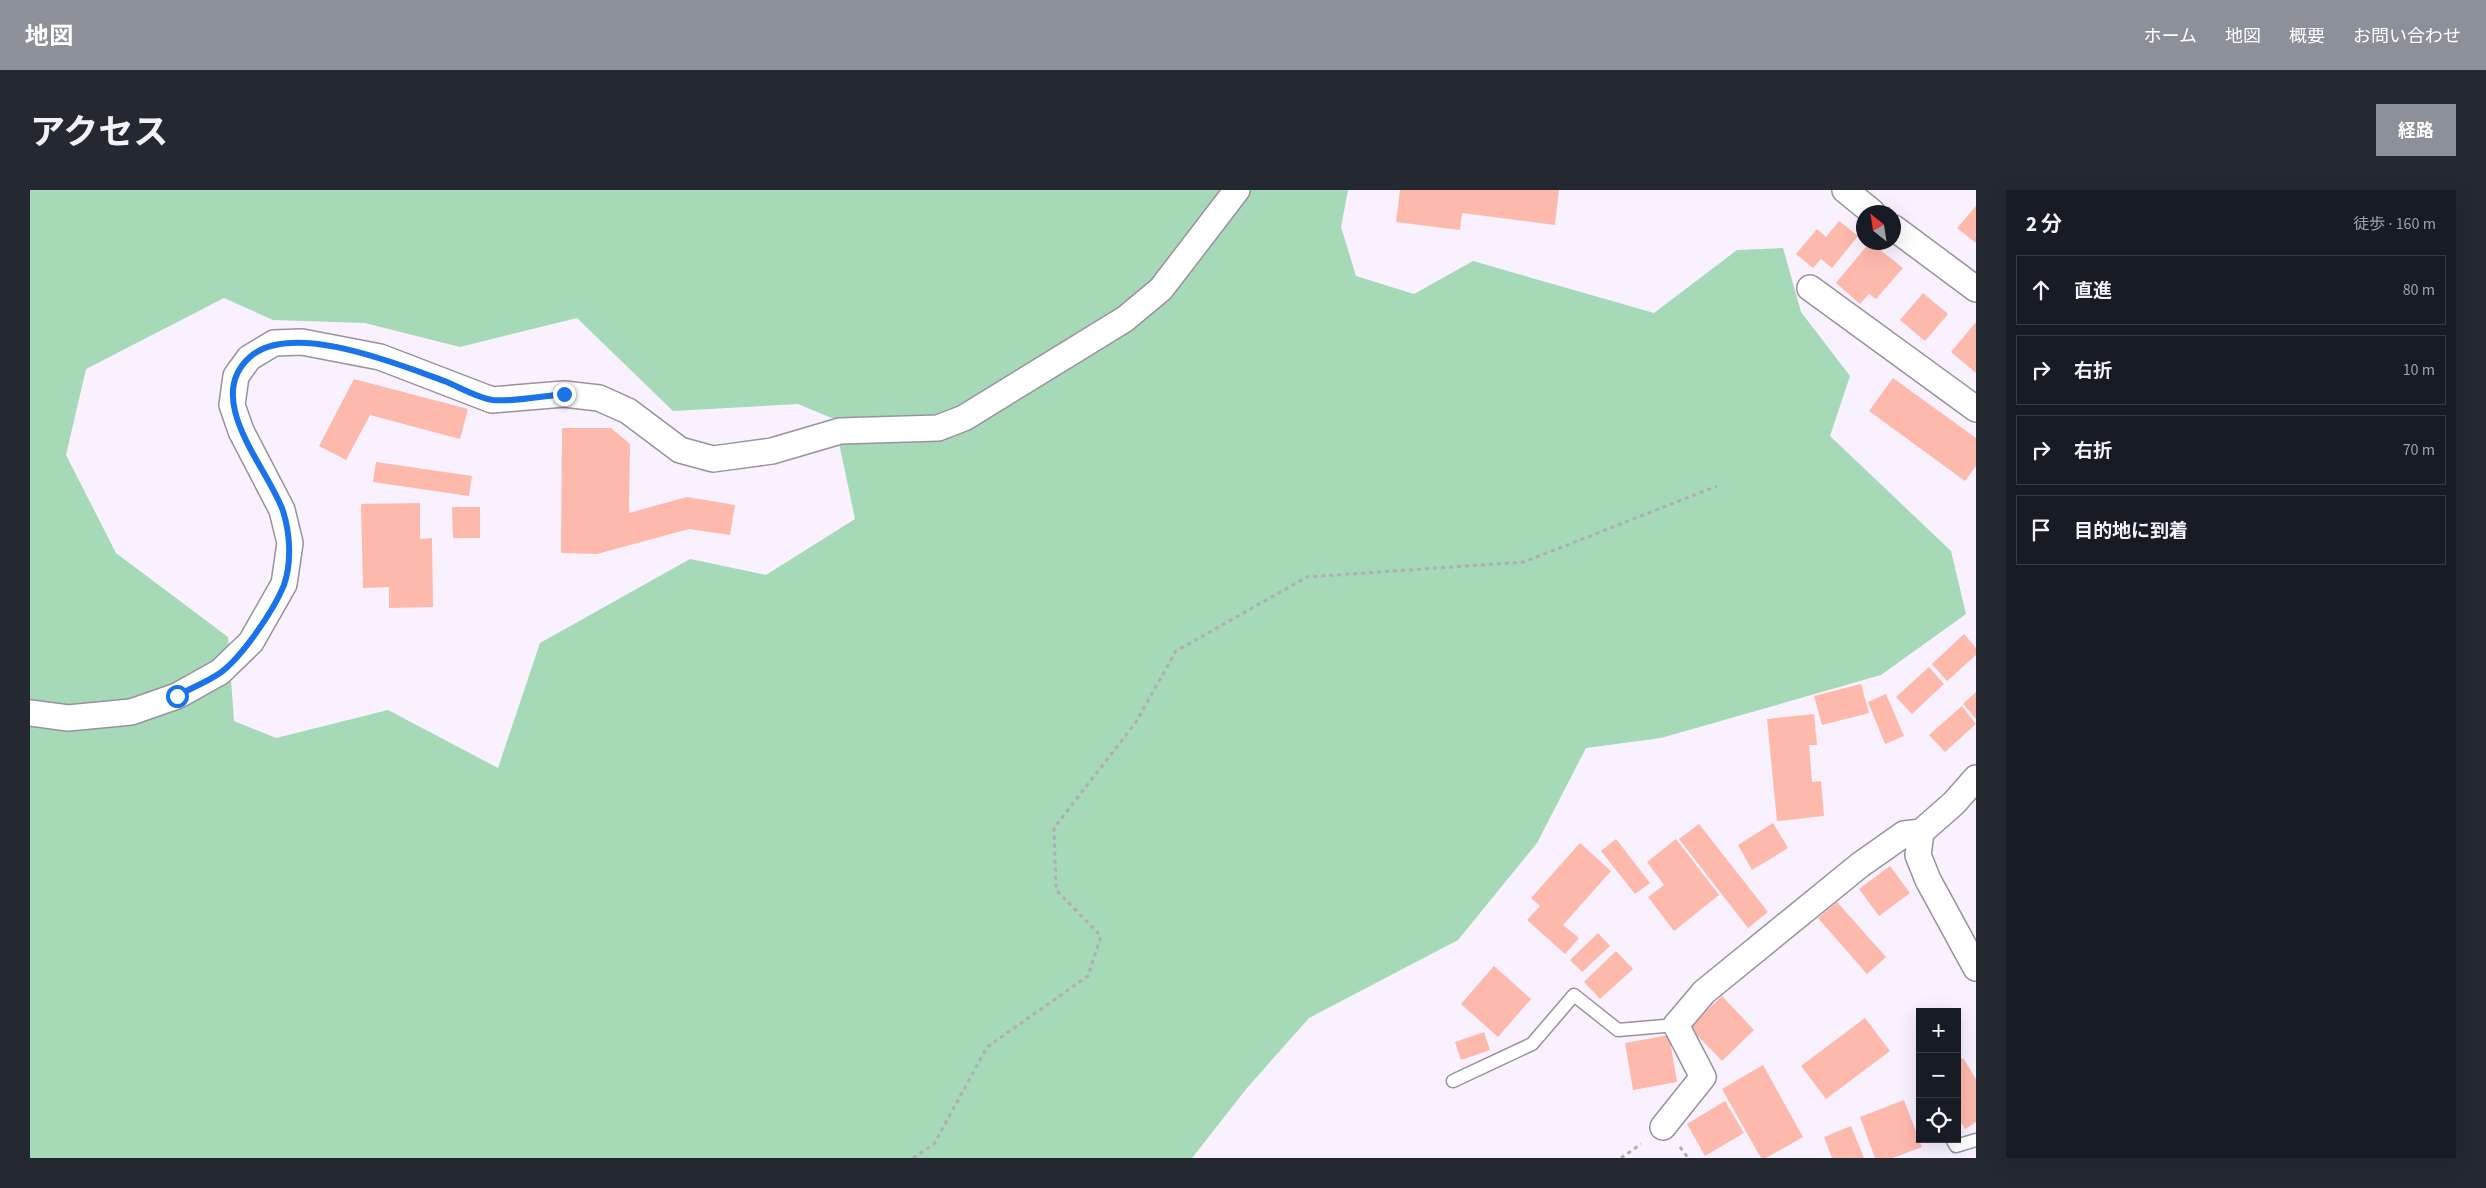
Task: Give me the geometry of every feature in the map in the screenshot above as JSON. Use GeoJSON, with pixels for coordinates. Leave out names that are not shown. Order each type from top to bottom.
{"type":"FeatureCollection","features":[{"type":"Feature","properties":{"kind":"street"},"geometry":{"type":"LineString","coordinates":[[30,713],[68,718],[131,712],[177,696],[220,672],[251,642],[284,584],[290,543],[282,510],[241,431],[232,405],[236,376],[249,358],[274,343],[302,342],[380,357],[492,400],[564,394],[599,398],[628,411],[680,450],[713,459],[772,451],[840,431],[938,428],[964,418],[1125,319],[1162,289],[1237,190]]}},
{"type":"Feature","properties":{"kind":"street"},"geometry":{"type":"LineString","coordinates":[[1845,190],[1863,205]]}},
{"type":"Feature","properties":{"kind":"street"},"geometry":{"type":"LineString","coordinates":[[1901,233],[1976,289]]}},
{"type":"Feature","properties":{"kind":"street"},"geometry":{"type":"LineString","coordinates":[[1810,288],[1976,410]]}},
{"type":"Feature","properties":{"kind":"street"},"geometry":{"type":"LineString","coordinates":[[1663,1127],[1703,1077],[1676,1024],[1704,992],[1860,865],[1904,834],[1921,832],[1954,804],[1976,778]]}},
{"type":"Feature","properties":{"kind":"street"},"geometry":{"type":"LineString","coordinates":[[1921,832],[1918,855],[1928,880],[1976,968]]}},
{"type":"Feature","properties":{"kind":"lane"},"geometry":{"type":"LineString","coordinates":[[1452,1081],[1532,1044],[1574,995],[1618,1030],[1676,1024]]}},
{"type":"Feature","properties":{"kind":"lane"},"geometry":{"type":"LineString","coordinates":[[1954,1143],[1956,1146],[1976,1140]]}},
{"type":"Feature","properties":{"kind":"path"},"geometry":{"type":"LineString","coordinates":[[913,1158],[934,1144],[987,1048],[1088,976],[1101,936],[1056,890],[1054,828],[1136,722],[1176,651],[1308,577],[1524,562],[1717,486]]}},
{"type":"Feature","properties":{"kind":"green space"},"geometry":{"type":"Polygon","coordinates":[[[30,190],[1348,190],[1341,227],[1356,276],[1414,294],[1473,261],[1654,313],[1737,250],[1783,248],[1801,312],[1850,376],[1830,436],[1951,551],[1966,614],[1881,675],[1661,738],[1586,748],[1537,843],[1458,940],[1309,1018],[1247,1088],[1192,1158],[30,1158],[30,190]],[[224,298],[86,369],[66,455],[116,553],[228,637],[234,721],[276,738],[388,710],[498,768],[540,643],[690,559],[766,575],[855,519],[834,419],[798,404],[673,411],[577,318],[460,347],[365,323],[273,320],[224,298]]]}},
{"type":"Feature","properties":{"kind":"building"},"geometry":{"type":"Polygon","coordinates":[[[1400,190],[1559,190],[1555,225],[1462,213],[1460,230],[1396,222],[1400,190]]]}},
{"type":"Feature","properties":{"kind":"building"},"geometry":{"type":"Polygon","coordinates":[[[1976,206],[1976,243],[1957,228],[1976,206]]]}},
{"type":"Feature","properties":{"kind":"building"},"geometry":{"type":"Polygon","coordinates":[[[1839,221],[1856,234],[1856,238],[1832,268],[1821,259],[1813,268],[1796,254],[1817,229],[1826,237],[1839,221]]]}},
{"type":"Feature","properties":{"kind":"building"},"geometry":{"type":"Polygon","coordinates":[[[1863,250],[1880,250],[1903,268],[1876,299],[1869,294],[1860,304],[1836,283],[1863,250]]]}},
{"type":"Feature","properties":{"kind":"building"},"geometry":{"type":"Polygon","coordinates":[[[1923,293],[1948,314],[1925,341],[1900,320],[1923,293]]]}},
{"type":"Feature","properties":{"kind":"building"},"geometry":{"type":"Polygon","coordinates":[[[1976,322],[1976,373],[1951,352],[1976,322]]]}},
{"type":"Feature","properties":{"kind":"building"},"geometry":{"type":"Polygon","coordinates":[[[1893,378],[1976,438],[1976,466],[1965,481],[1869,411],[1893,378]]]}},
{"type":"Feature","properties":{"kind":"building"},"geometry":{"type":"Polygon","coordinates":[[[354,379],[468,409],[460,439],[370,415],[346,460],[319,446],[354,379]]]}},
{"type":"Feature","properties":{"kind":"building"},"geometry":{"type":"Polygon","coordinates":[[[562,428],[611,428],[630,444],[629,513],[687,497],[735,505],[730,535],[689,529],[597,554],[561,553],[562,428]]]}},
{"type":"Feature","properties":{"kind":"building"},"geometry":{"type":"Polygon","coordinates":[[[376,462],[472,476],[469,496],[373,482],[376,462]]]}},
{"type":"Feature","properties":{"kind":"building"},"geometry":{"type":"Polygon","coordinates":[[[420,503],[420,539],[432,538],[433,607],[389,608],[389,587],[363,588],[361,504],[420,503]]]}},
{"type":"Feature","properties":{"kind":"building"},"geometry":{"type":"Polygon","coordinates":[[[452,507],[480,507],[480,538],[453,538],[452,507]]]}},
{"type":"Feature","properties":{"kind":"building"},"geometry":{"type":"Polygon","coordinates":[[[1964,634],[1976,648],[1976,655],[1947,681],[1932,664],[1964,634]]]}},
{"type":"Feature","properties":{"kind":"building"},"geometry":{"type":"Polygon","coordinates":[[[1929,667],[1944,684],[1912,714],[1896,697],[1929,667]]]}},
{"type":"Feature","properties":{"kind":"building"},"geometry":{"type":"Polygon","coordinates":[[[1861,684],[1869,713],[1822,725],[1814,696],[1861,684]]]}},
{"type":"Feature","properties":{"kind":"building"},"geometry":{"type":"Polygon","coordinates":[[[1976,692],[1976,719],[1963,704],[1976,692]]]}},
{"type":"Feature","properties":{"kind":"building"},"geometry":{"type":"Polygon","coordinates":[[[1886,694],[1904,736],[1885,744],[1868,702],[1886,694]]]}},
{"type":"Feature","properties":{"kind":"building"},"geometry":{"type":"Polygon","coordinates":[[[1962,706],[1976,724],[1945,752],[1929,735],[1962,706]]]}},
{"type":"Feature","properties":{"kind":"building"},"geometry":{"type":"Polygon","coordinates":[[[1814,714],[1817,745],[1809,745],[1812,782],[1821,781],[1824,816],[1777,821],[1767,719],[1814,714]]]}},
{"type":"Feature","properties":{"kind":"building"},"geometry":{"type":"Polygon","coordinates":[[[1773,823],[1788,848],[1752,870],[1738,845],[1773,823]]]}},
{"type":"Feature","properties":{"kind":"building"},"geometry":{"type":"Polygon","coordinates":[[[1699,824],[1768,912],[1748,928],[1679,839],[1699,824]]]}},
{"type":"Feature","properties":{"kind":"building"},"geometry":{"type":"Polygon","coordinates":[[[1616,839],[1650,883],[1635,894],[1601,851],[1616,839]]]}},
{"type":"Feature","properties":{"kind":"building"},"geometry":{"type":"Polygon","coordinates":[[[1676,839],[1719,895],[1674,931],[1648,897],[1664,885],[1647,862],[1676,839]]]}},
{"type":"Feature","properties":{"kind":"building"},"geometry":{"type":"Polygon","coordinates":[[[1580,843],[1611,871],[1563,925],[1579,938],[1565,954],[1527,920],[1540,906],[1531,898],[1580,843]]]}},
{"type":"Feature","properties":{"kind":"building"},"geometry":{"type":"Polygon","coordinates":[[[1890,866],[1910,893],[1879,916],[1859,889],[1890,866]]]}},
{"type":"Feature","properties":{"kind":"building"},"geometry":{"type":"Polygon","coordinates":[[[1837,902],[1886,957],[1867,974],[1818,918],[1837,902]]]}},
{"type":"Feature","properties":{"kind":"building"},"geometry":{"type":"Polygon","coordinates":[[[1598,933],[1610,946],[1582,972],[1570,960],[1598,933]]]}},
{"type":"Feature","properties":{"kind":"building"},"geometry":{"type":"Polygon","coordinates":[[[1616,951],[1633,969],[1600,999],[1584,982],[1616,951]]]}},
{"type":"Feature","properties":{"kind":"building"},"geometry":{"type":"Polygon","coordinates":[[[1494,966],[1531,999],[1498,1037],[1461,1004],[1494,966]]]}},
{"type":"Feature","properties":{"kind":"building"},"geometry":{"type":"Polygon","coordinates":[[[1722,996],[1754,1030],[1722,1061],[1689,1027],[1722,996]]]}},
{"type":"Feature","properties":{"kind":"building"},"geometry":{"type":"Polygon","coordinates":[[[1865,1018],[1890,1051],[1826,1099],[1801,1066],[1865,1018]]]}},
{"type":"Feature","properties":{"kind":"building"},"geometry":{"type":"Polygon","coordinates":[[[1484,1032],[1490,1050],[1461,1060],[1455,1042],[1484,1032]]]}},
{"type":"Feature","properties":{"kind":"building"},"geometry":{"type":"Polygon","coordinates":[[[1669,1035],[1677,1082],[1633,1090],[1625,1043],[1669,1035]]]}},
{"type":"Feature","properties":{"kind":"building"},"geometry":{"type":"Polygon","coordinates":[[[1963,1058],[1976,1079],[1976,1122],[1965,1129],[1961,1122],[1961,1059],[1963,1058]]]}},
{"type":"Feature","properties":{"kind":"building"},"geometry":{"type":"Polygon","coordinates":[[[1763,1065],[1803,1137],[1766,1158],[1761,1158],[1722,1089],[1763,1065]]]}},
{"type":"Feature","properties":{"kind":"building"},"geometry":{"type":"Polygon","coordinates":[[[1904,1100],[1916,1131],[1916,1143],[1920,1143],[1922,1147],[1893,1158],[1875,1158],[1860,1117],[1904,1100]]]}},
{"type":"Feature","properties":{"kind":"building"},"geometry":{"type":"Polygon","coordinates":[[[1725,1101],[1744,1133],[1705,1156],[1687,1124],[1725,1101]]]}},
{"type":"Feature","properties":{"kind":"building"},"geometry":{"type":"Polygon","coordinates":[[[1851,1126],[1864,1158],[1832,1158],[1824,1137],[1851,1126]]]}},
{"type":"Feature","properties":{"kind":"route"},"geometry":{"type":"LineString","coordinates":[[177,696],[220,672],[251,642],[284,584],[290,543],[282,510],[241,431],[232,405],[236,376],[249,358],[274,343],[302,342],[380,357],[492,400],[564,394]]}}]}
